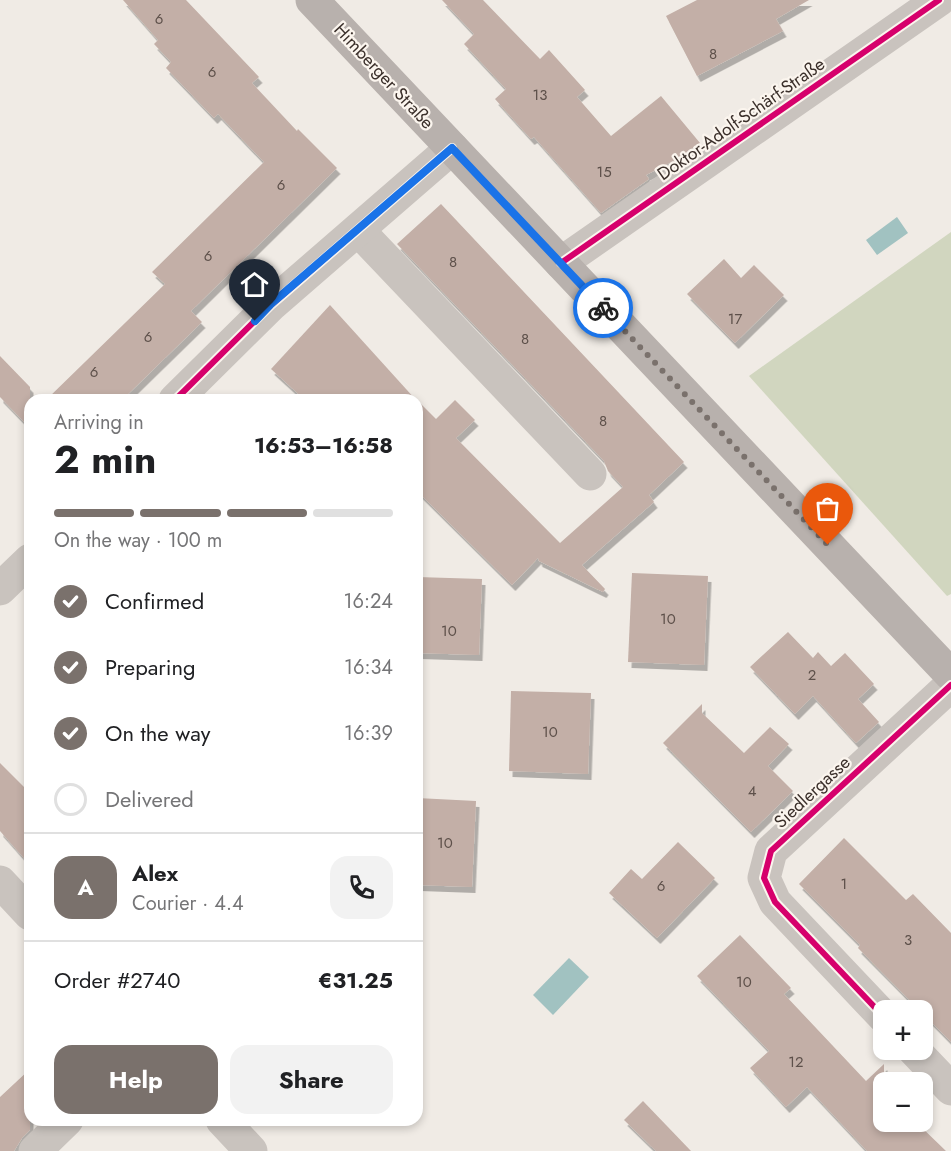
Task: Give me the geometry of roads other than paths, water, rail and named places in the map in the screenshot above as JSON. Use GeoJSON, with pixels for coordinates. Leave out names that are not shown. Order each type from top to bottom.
{"type":"FeatureCollection","features":[{"type":"Feature","properties":{"kind":"main road","name":"Himberger Straße"},"geometry":{"type":"LineString","coordinates":[[312,0],[951,675]]}},
{"type":"Feature","properties":{"kind":"street","name":"Doktor-Adolf-Schärf-Straße"},"geometry":{"type":"LineString","coordinates":[[561,263],[939,0]]}},
{"type":"Feature","properties":{"kind":"street"},"geometry":{"type":"LineString","coordinates":[[181,394],[271,304],[452,148]]}},
{"type":"Feature","properties":{"kind":"street"},"geometry":{"type":"LineString","coordinates":[[358,230],[590,474]]}},
{"type":"Feature","properties":{"kind":"street"},"geometry":{"type":"LineString","coordinates":[[0,589],[24,567]]}},
{"type":"Feature","properties":{"kind":"street","name":"Siedlergasse"},"geometry":{"type":"LineString","coordinates":[[873,1005],[775,902],[764,878],[771,850],[951,685]]}},
{"type":"Feature","properties":{"kind":"street"},"geometry":{"type":"LineString","coordinates":[[0,883],[24,908]]}},
{"type":"Feature","properties":{"kind":"street"},"geometry":{"type":"LineString","coordinates":[[923,1060],[951,1089]]}},
{"type":"Feature","properties":{"kind":"street"},"geometry":{"type":"LineString","coordinates":[[35,1151],[61,1126]]}},
{"type":"Feature","properties":{"kind":"street"},"geometry":{"type":"LineString","coordinates":[[227,1126],[250,1151]]}},
{"type":"Feature","properties":{"kind":"water"},"geometry":{"type":"Polygon","coordinates":[[[897,217],[908,233],[877,255],[866,240],[897,217]]]}},
{"type":"Feature","properties":{"kind":"water"},"geometry":{"type":"Polygon","coordinates":[[[569,958],[589,977],[553,1015],[533,995],[569,958]]]}}]}
